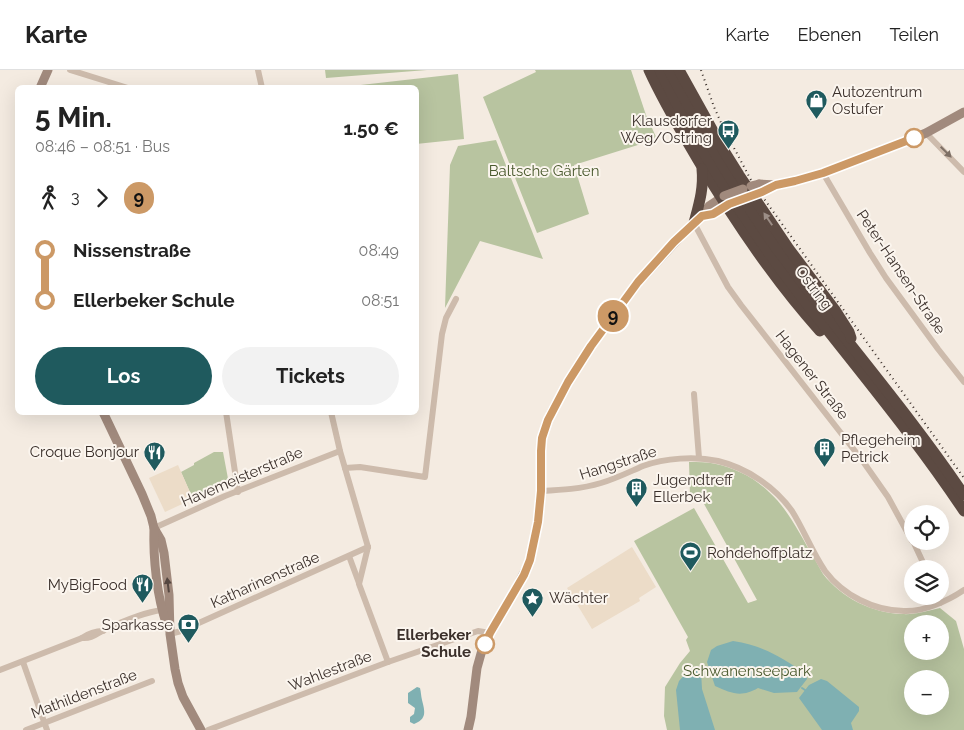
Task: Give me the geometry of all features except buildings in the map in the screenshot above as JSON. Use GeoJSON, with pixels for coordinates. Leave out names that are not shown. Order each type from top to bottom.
{"type":"FeatureCollection","features":[{"type":"Feature","properties":{"kind":"highway"},"geometry":{"type":"LineString","coordinates":[[649,70],[701,164],[767,266],[796,305],[830,343],[856,359]]}},
{"type":"Feature","properties":{"kind":"highway","name":"Ostring"},"geometry":{"type":"LineString","coordinates":[[660,70],[708,160],[740,211],[791,283],[934,452],[964,495]]}},
{"type":"Feature","properties":{"kind":"highway","name":"Ostring"},"geometry":{"type":"LineString","coordinates":[[669,70],[731,180],[964,511]]}},
{"type":"Feature","properties":{"kind":"highway"},"geometry":{"type":"LineString","coordinates":[[679,70],[724,150],[753,190],[789,249],[849,332],[856,359]]}},
{"type":"Feature","properties":{"kind":"highway"},"geometry":{"type":"LineString","coordinates":[[698,219],[703,183],[701,164]]}},
{"type":"Feature","properties":{"kind":"street"},"geometry":{"type":"LineString","coordinates":[[41,85],[48,70]]}},
{"type":"Feature","properties":{"kind":"street"},"geometry":{"type":"LineString","coordinates":[[70,70],[118,85]]}},
{"type":"Feature","properties":{"kind":"street"},"geometry":{"type":"LineString","coordinates":[[258,70],[261,85]]}},
{"type":"Feature","properties":{"kind":"street"},"geometry":{"type":"LineString","coordinates":[[468,730],[482,650],[530,560],[538,522],[541,491],[542,438],[551,413],[591,346],[634,288],[709,206],[753,190],[823,173],[900,144],[964,112]]}},
{"type":"Feature","properties":{"kind":"street"},"geometry":{"type":"LineString","coordinates":[[926,132],[964,172]]}},
{"type":"Feature","properties":{"kind":"street","name":"Peter-Hansen-Straße"},"geometry":{"type":"LineString","coordinates":[[823,173],[875,261],[964,382]]}},
{"type":"Feature","properties":{"kind":"street","name":"Hagener Straße"},"geometry":{"type":"LineString","coordinates":[[698,219],[728,287],[862,460],[888,497],[904,525]]}},
{"type":"Feature","properties":{"kind":"street"},"geometry":{"type":"LineString","coordinates":[[345,468],[360,467],[424,477],[442,334],[446,318],[456,299]]}},
{"type":"Feature","properties":{"kind":"street"},"geometry":{"type":"LineString","coordinates":[[694,394],[699,458]]}},
{"type":"Feature","properties":{"kind":"street"},"geometry":{"type":"LineString","coordinates":[[104,415],[142,494],[154,528],[161,540],[169,595],[170,634],[178,683],[202,730]]}},
{"type":"Feature","properties":{"kind":"street"},"geometry":{"type":"LineString","coordinates":[[226,415],[238,492]]}},
{"type":"Feature","properties":{"kind":"street"},"geometry":{"type":"LineString","coordinates":[[332,415],[340,451],[368,547],[359,584]]}},
{"type":"Feature","properties":{"kind":"street","name":"Havemeisterstraße"},"geometry":{"type":"LineString","coordinates":[[154,528],[340,451]]}},
{"type":"Feature","properties":{"kind":"street","name":"Hangstraße"},"geometry":{"type":"LineString","coordinates":[[541,491],[576,489],[602,483],[645,465],[677,458],[699,458],[718,461],[752,474],[772,490],[791,510],[826,571],[839,586],[853,596],[880,608],[905,612],[936,605]]}},
{"type":"Feature","properties":{"kind":"street"},"geometry":{"type":"LineString","coordinates":[[154,528],[153,542],[162,610],[170,634]]}},
{"type":"Feature","properties":{"kind":"street","name":"Katharinenstraße"},"geometry":{"type":"LineString","coordinates":[[170,634],[181,631],[368,547]]}},
{"type":"Feature","properties":{"kind":"street"},"geometry":{"type":"LineString","coordinates":[[349,556],[388,662]]}},
{"type":"Feature","properties":{"kind":"street","name":"Hangstraße"},"geometry":{"type":"LineString","coordinates":[[949,600],[964,590]]}},
{"type":"Feature","properties":{"kind":"street"},"geometry":{"type":"LineString","coordinates":[[0,670],[82,638],[95,631],[103,631],[153,611],[162,610]]}},
{"type":"Feature","properties":{"kind":"street","name":"Wahlestraße"},"geometry":{"type":"LineString","coordinates":[[208,730],[388,662],[478,631],[490,633]]}},
{"type":"Feature","properties":{"kind":"street"},"geometry":{"type":"LineString","coordinates":[[22,662],[47,730]]}},
{"type":"Feature","properties":{"kind":"street","name":"Mathildenstraße"},"geometry":{"type":"LineString","coordinates":[[26,730],[152,681]]}},
{"type":"Feature","properties":{"kind":"green space"},"geometry":{"type":"Polygon","coordinates":[[[325,70],[427,70],[326,78],[325,70]]]}},
{"type":"Feature","properties":{"kind":"green space","name":"Baltsche Gärten"},"geometry":{"type":"Polygon","coordinates":[[[535,70],[631,70],[646,115],[657,139],[574,165],[589,214],[537,233],[483,97],[536,72],[535,70]]]}},
{"type":"Feature","properties":{"kind":"green space"},"geometry":{"type":"Polygon","coordinates":[[[458,74],[464,139],[419,144],[419,85],[361,85],[458,74]]]}},
{"type":"Feature","properties":{"kind":"green space"},"geometry":{"type":"Polygon","coordinates":[[[496,140],[543,259],[480,241],[445,308],[450,165],[458,146],[496,140]]]}},
{"type":"Feature","properties":{"kind":"green space"},"geometry":{"type":"Polygon","coordinates":[[[214,452],[223,452],[229,484],[193,499],[181,472],[214,452]]]}},
{"type":"Feature","properties":{"kind":"green space","name":"Schwanenseepark"},"geometry":{"type":"Polygon","coordinates":[[[689,462],[713,463],[737,471],[757,482],[776,499],[794,523],[823,574],[848,597],[858,603],[891,613],[921,613],[940,608],[949,615],[904,615],[904,660],[949,660],[949,615],[956,621],[964,649],[964,730],[667,730],[664,716],[665,687],[690,651],[686,640],[688,637],[634,541],[694,508],[748,603],[757,600],[698,493],[690,496],[689,462]]]}},
{"type":"Feature","properties":{"kind":"shaded area"},"geometry":{"type":"Polygon","coordinates":[[[178,465],[193,499],[165,512],[149,478],[178,465]]]}},
{"type":"Feature","properties":{"kind":"shaded area"},"geometry":{"type":"Polygon","coordinates":[[[632,547],[656,587],[639,598],[640,601],[592,629],[567,588],[632,547]]]}},
{"type":"Feature","properties":{"kind":"water"},"geometry":{"type":"Polygon","coordinates":[[[733,641],[772,653],[806,674],[807,679],[797,692],[774,693],[758,688],[741,694],[726,691],[715,686],[707,662],[711,650],[733,641]]]}},
{"type":"Feature","properties":{"kind":"water"},"geometry":{"type":"Polygon","coordinates":[[[694,668],[701,671],[702,689],[715,730],[680,730],[676,690],[679,681],[690,669],[694,668]]]}},
{"type":"Feature","properties":{"kind":"water"},"geometry":{"type":"Polygon","coordinates":[[[821,679],[827,681],[859,707],[859,711],[851,723],[853,730],[822,730],[799,698],[809,685],[821,679]]]}},
{"type":"Feature","properties":{"kind":"water"},"geometry":{"type":"Polygon","coordinates":[[[417,687],[420,688],[424,715],[421,720],[414,724],[410,722],[410,717],[414,714],[415,708],[408,703],[408,693],[417,687]]]}},
{"type":"Feature","properties":{"kind":"waterway"},"geometry":{"type":"LineString","coordinates":[[701,671],[709,669]]}},
{"type":"Feature","properties":{"kind":"railway"},"geometry":{"type":"LineString","coordinates":[[701,70],[723,127],[752,182],[964,478]]}},
{"type":"Feature","properties":{"kind":"bus line","name":"9"},"geometry":{"type":"LineString","coordinates":[[485,644],[524,575],[530,560],[538,522],[541,491],[542,438],[548,420],[568,382],[591,346],[638,282],[674,242],[702,216],[713,214],[729,204],[776,185],[823,173],[914,138]]}},
{"type":"Feature","properties":{"kind":"place","name":"Autozentrum Ostufer"},"geometry":{"type":"Point","coordinates":[816,120]}},
{"type":"Feature","properties":{"kind":"place","name":"Klausdorfer Weg/Ostring"},"geometry":{"type":"Point","coordinates":[728,149]}},
{"type":"Feature","properties":{"kind":"place","name":"Pflegeheim Petrick"},"geometry":{"type":"Point","coordinates":[825,468]}},
{"type":"Feature","properties":{"kind":"place","name":"Croque Bonjour"},"geometry":{"type":"Point","coordinates":[155,471]}},
{"type":"Feature","properties":{"kind":"place","name":"Jugendtreff Ellerbek"},"geometry":{"type":"Point","coordinates":[637,508]}},
{"type":"Feature","properties":{"kind":"place","name":"Rohdehoffplatz"},"geometry":{"type":"Point","coordinates":[691,572]}},
{"type":"Feature","properties":{"kind":"place","name":"MyBigFood"},"geometry":{"type":"Point","coordinates":[143,604]}},
{"type":"Feature","properties":{"kind":"place","name":"Wächter"},"geometry":{"type":"Point","coordinates":[533,617]}},
{"type":"Feature","properties":{"kind":"place","name":"Sparkasse"},"geometry":{"type":"Point","coordinates":[189,644]}},
{"type":"Feature","properties":{"kind":"place","name":"Ellerbeker Schule"},"geometry":{"type":"Point","coordinates":[485,644]}}]}
